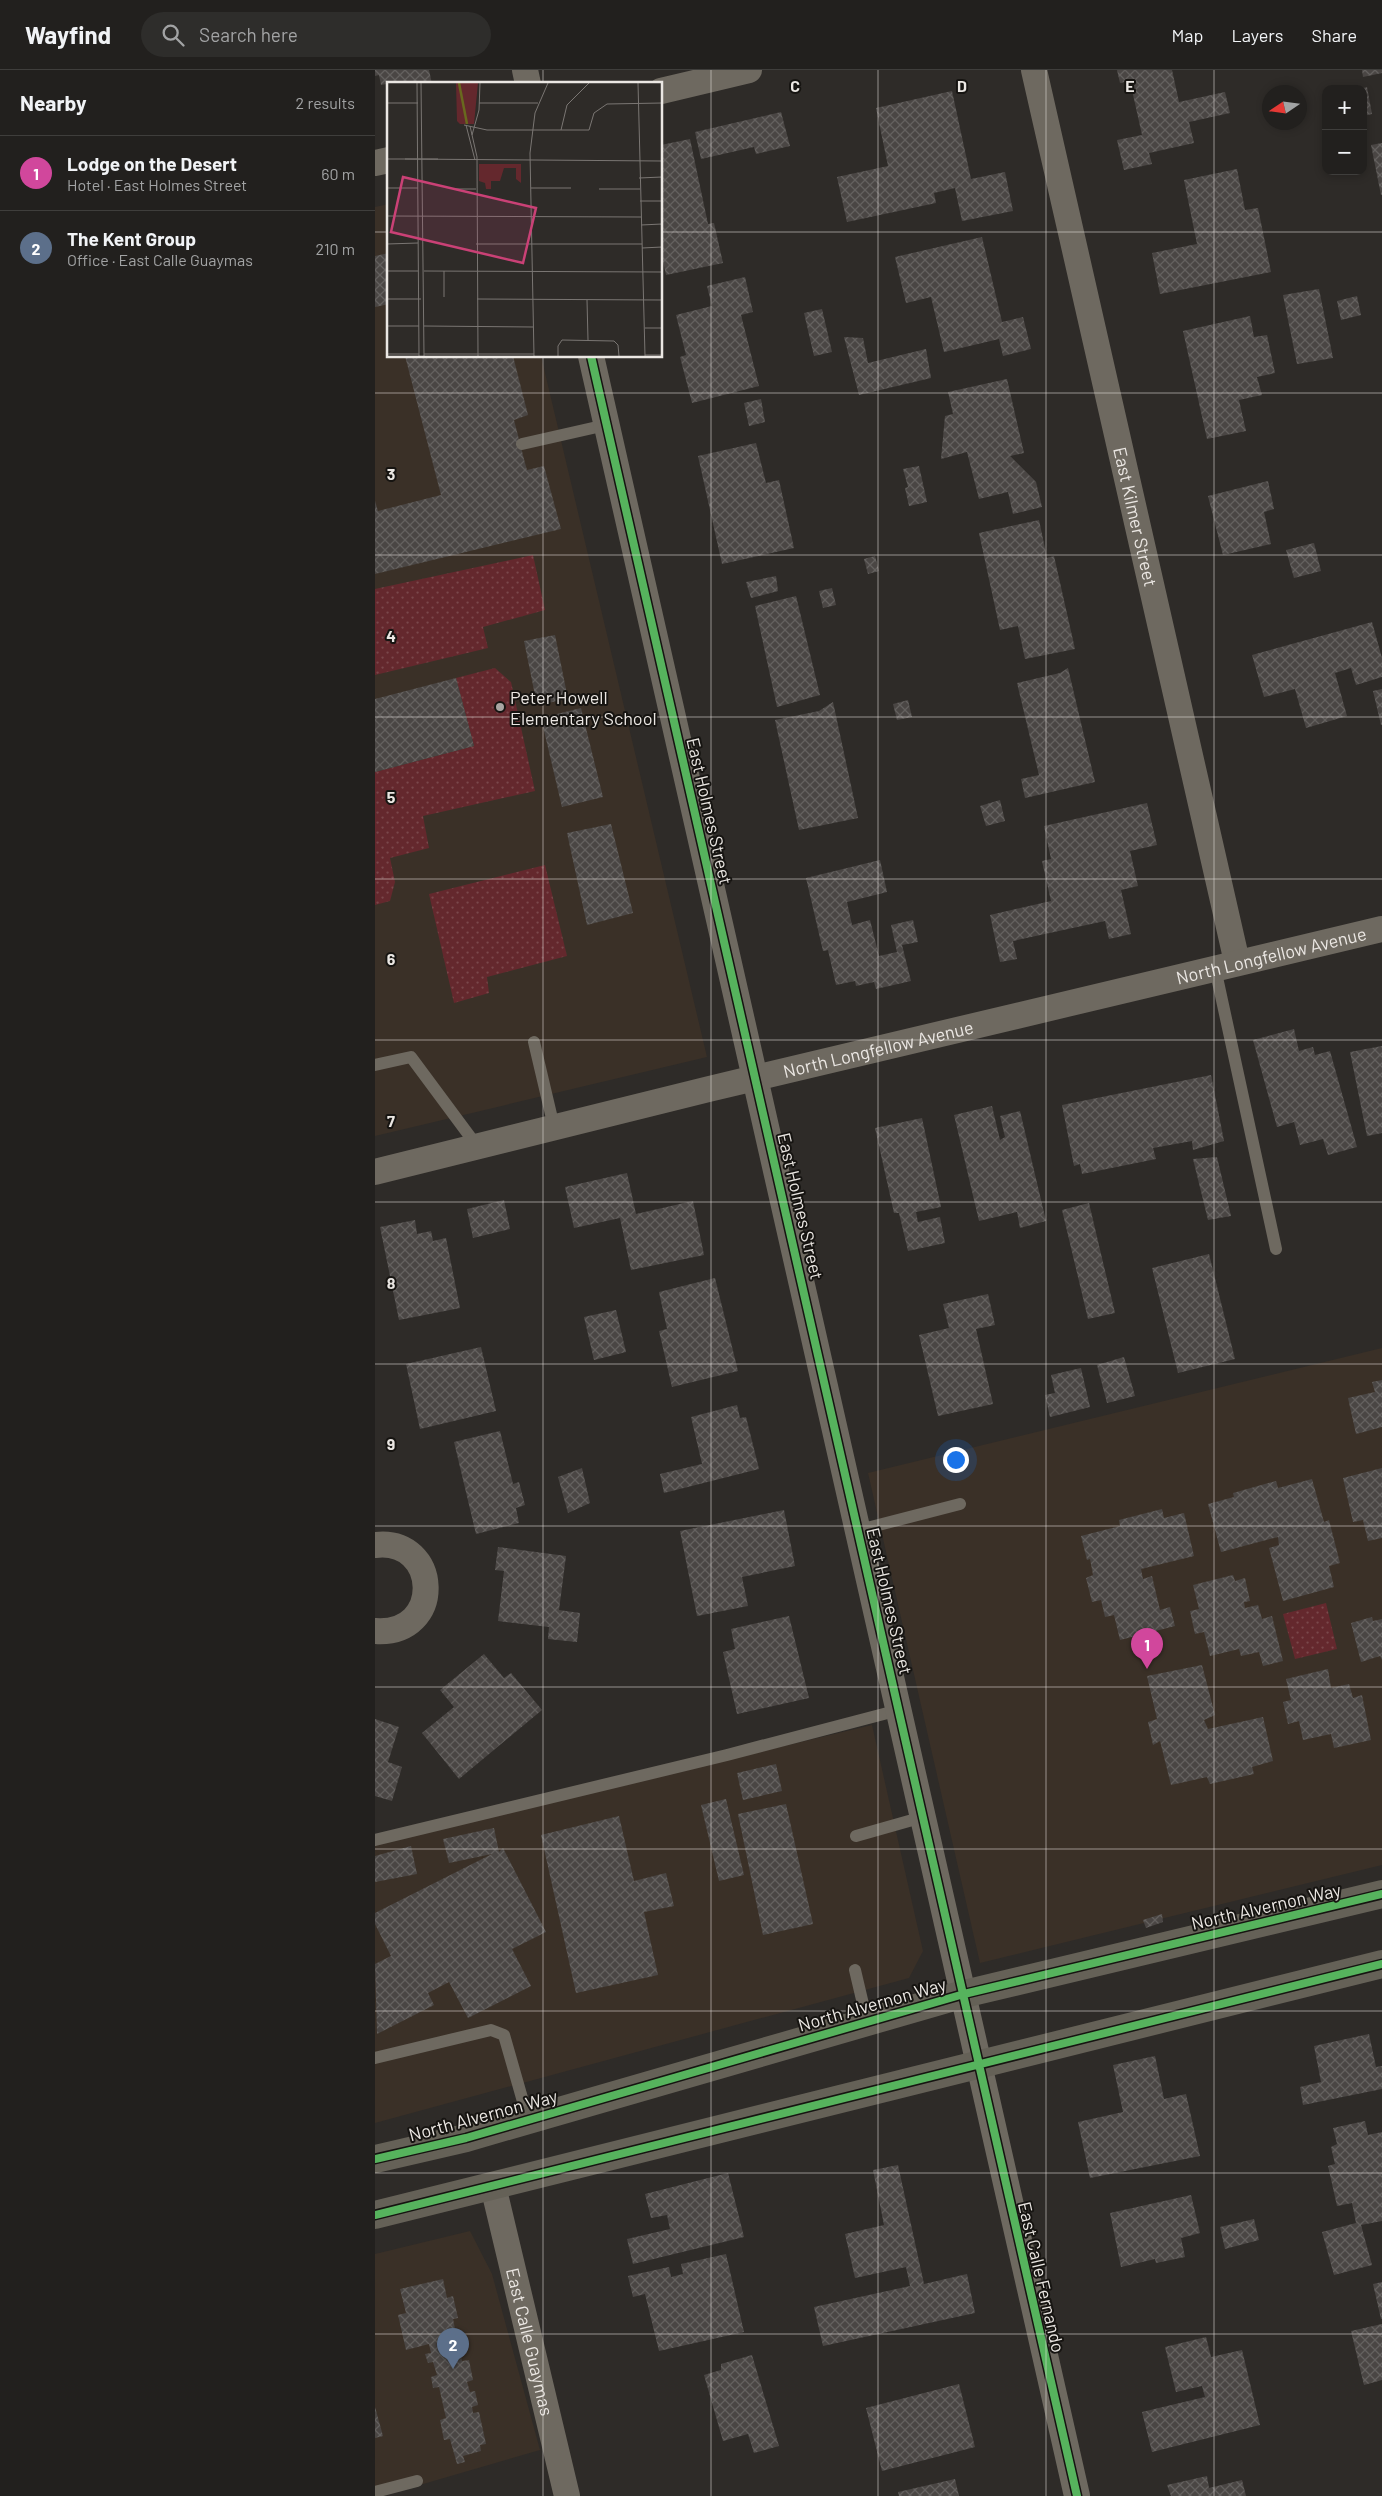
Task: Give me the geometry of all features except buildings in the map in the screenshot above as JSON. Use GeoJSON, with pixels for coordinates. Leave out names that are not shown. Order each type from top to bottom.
{"type":"FeatureCollection","features":[{"type":"Feature","properties":{"kind":"main road","name":"North Alvernon Way"},"geometry":{"type":"LineString","coordinates":[[375,2159],[466,2138],[964,1994],[1382,1894]]}},
{"type":"Feature","properties":{"kind":"main road"},"geometry":{"type":"LineString","coordinates":[[375,2215],[1382,1964]]}},
{"type":"Feature","properties":{"kind":"street"},"geometry":{"type":"LineString","coordinates":[[663,91],[749,70]]}},
{"type":"Feature","properties":{"kind":"street","name":"East Kilmer Street"},"geometry":{"type":"LineString","coordinates":[[1034,70],[1226,965]]}},
{"type":"Feature","properties":{"kind":"street","name":"East Holmes Street"},"geometry":{"type":"LineString","coordinates":[[591,358],[964,1994],[977,2064]]}},
{"type":"Feature","properties":{"kind":"street","name":"North Longfellow Avenue"},"geometry":{"type":"LineString","coordinates":[[375,1172],[554,1127],[1382,929]]}},
{"type":"Feature","properties":{"kind":"street"},"geometry":{"type":"LineString","coordinates":[[375,1545],[398,1547],[410,1554],[420,1565],[425,1579],[426,1594],[422,1608],[413,1620],[401,1628],[387,1632],[375,1631]]}},
{"type":"Feature","properties":{"kind":"street","name":"East Calle Fernando"},"geometry":{"type":"LineString","coordinates":[[977,2064],[1077,2496]]}},
{"type":"Feature","properties":{"kind":"street","name":"East Calle Guaymas"},"geometry":{"type":"LineString","coordinates":[[493,2186],[567,2496]]}},
{"type":"Feature","properties":{"kind":"lane"},"geometry":{"type":"LineString","coordinates":[[522,444],[606,425]]}},
{"type":"Feature","properties":{"kind":"lane"},"geometry":{"type":"LineString","coordinates":[[1226,965],[1276,1249]]}},
{"type":"Feature","properties":{"kind":"lane"},"geometry":{"type":"LineString","coordinates":[[534,1042],[554,1127]]}},
{"type":"Feature","properties":{"kind":"lane"},"geometry":{"type":"LineString","coordinates":[[375,1065],[411,1057],[477,1146]]}},
{"type":"Feature","properties":{"kind":"lane"},"geometry":{"type":"LineString","coordinates":[[859,1530],[961,1504]]}},
{"type":"Feature","properties":{"kind":"lane"},"geometry":{"type":"LineString","coordinates":[[375,1840],[717,1757],[899,1710]]}},
{"type":"Feature","properties":{"kind":"lane"},"geometry":{"type":"LineString","coordinates":[[856,1836],[923,1816]]}},
{"type":"Feature","properties":{"kind":"lane"},"geometry":{"type":"LineString","coordinates":[[855,1970],[867,2021]]}},
{"type":"Feature","properties":{"kind":"lane"},"geometry":{"type":"LineString","coordinates":[[375,2058],[491,2030],[504,2035],[528,2119]]}},
{"type":"Feature","properties":{"kind":"lane"},"geometry":{"type":"LineString","coordinates":[[375,2492],[417,2481]]}},
{"type":"Feature","properties":{"kind":"shaded area","name":"Peter Howell Elementary School"},"geometry":{"type":"Polygon","coordinates":[[[387,204],[387,358],[541,358],[707,1057],[375,1136],[375,207],[387,204]]]}},
{"type":"Feature","properties":{"kind":"shaded area"},"geometry":{"type":"Polygon","coordinates":[[[533,555],[545,610],[483,627],[488,648],[375,675],[375,589],[533,555]]]}},
{"type":"Feature","properties":{"kind":"shaded area"},"geometry":{"type":"Polygon","coordinates":[[[495,668],[511,682],[535,791],[423,816],[429,848],[390,858],[395,882],[390,901],[375,905],[375,772],[474,746],[456,678],[495,668]]]}},
{"type":"Feature","properties":{"kind":"shaded area"},"geometry":{"type":"Polygon","coordinates":[[[545,865],[567,956],[487,977],[489,993],[454,1003],[429,894],[545,865]]]}},
{"type":"Feature","properties":{"kind":"shaded area"},"geometry":{"type":"Polygon","coordinates":[[[1382,1348],[1382,1865],[980,1963],[868,1473],[1382,1348]]]}},
{"type":"Feature","properties":{"kind":"shaded area"},"geometry":{"type":"Polygon","coordinates":[[[1326,1603],[1337,1649],[1295,1659],[1283,1614],[1326,1603]]]}},
{"type":"Feature","properties":{"kind":"shaded area"},"geometry":{"type":"Polygon","coordinates":[[[872,1725],[923,1951],[909,1978],[375,2123],[375,1844],[872,1725]]]}},
{"type":"Feature","properties":{"kind":"shaded area"},"geometry":{"type":"Polygon","coordinates":[[[470,2231],[492,2274],[540,2450],[382,2496],[375,2496],[375,2254],[470,2231]]]}},
{"type":"Feature","properties":{"kind":"cycle path"},"geometry":{"type":"LineString","coordinates":[[591,358],[1077,2496]]}},
{"type":"Feature","properties":{"kind":"cycle path"},"geometry":{"type":"LineString","coordinates":[[375,2159],[466,2138],[964,1994],[1382,1894]]}},
{"type":"Feature","properties":{"kind":"cycle path"},"geometry":{"type":"LineString","coordinates":[[375,2215],[1382,1964]]}},
{"type":"Feature","properties":{"kind":"place","name":"Peter Howell Elementary School"},"geometry":{"type":"Point","coordinates":[500,707]}},
{"type":"Feature","properties":{"kind":"place","name":"Lodge on the Desert"},"geometry":{"type":"Point","coordinates":[1147,1669]}},
{"type":"Feature","properties":{"kind":"place","name":"The Kent Group"},"geometry":{"type":"Point","coordinates":[453,2369]}}]}
